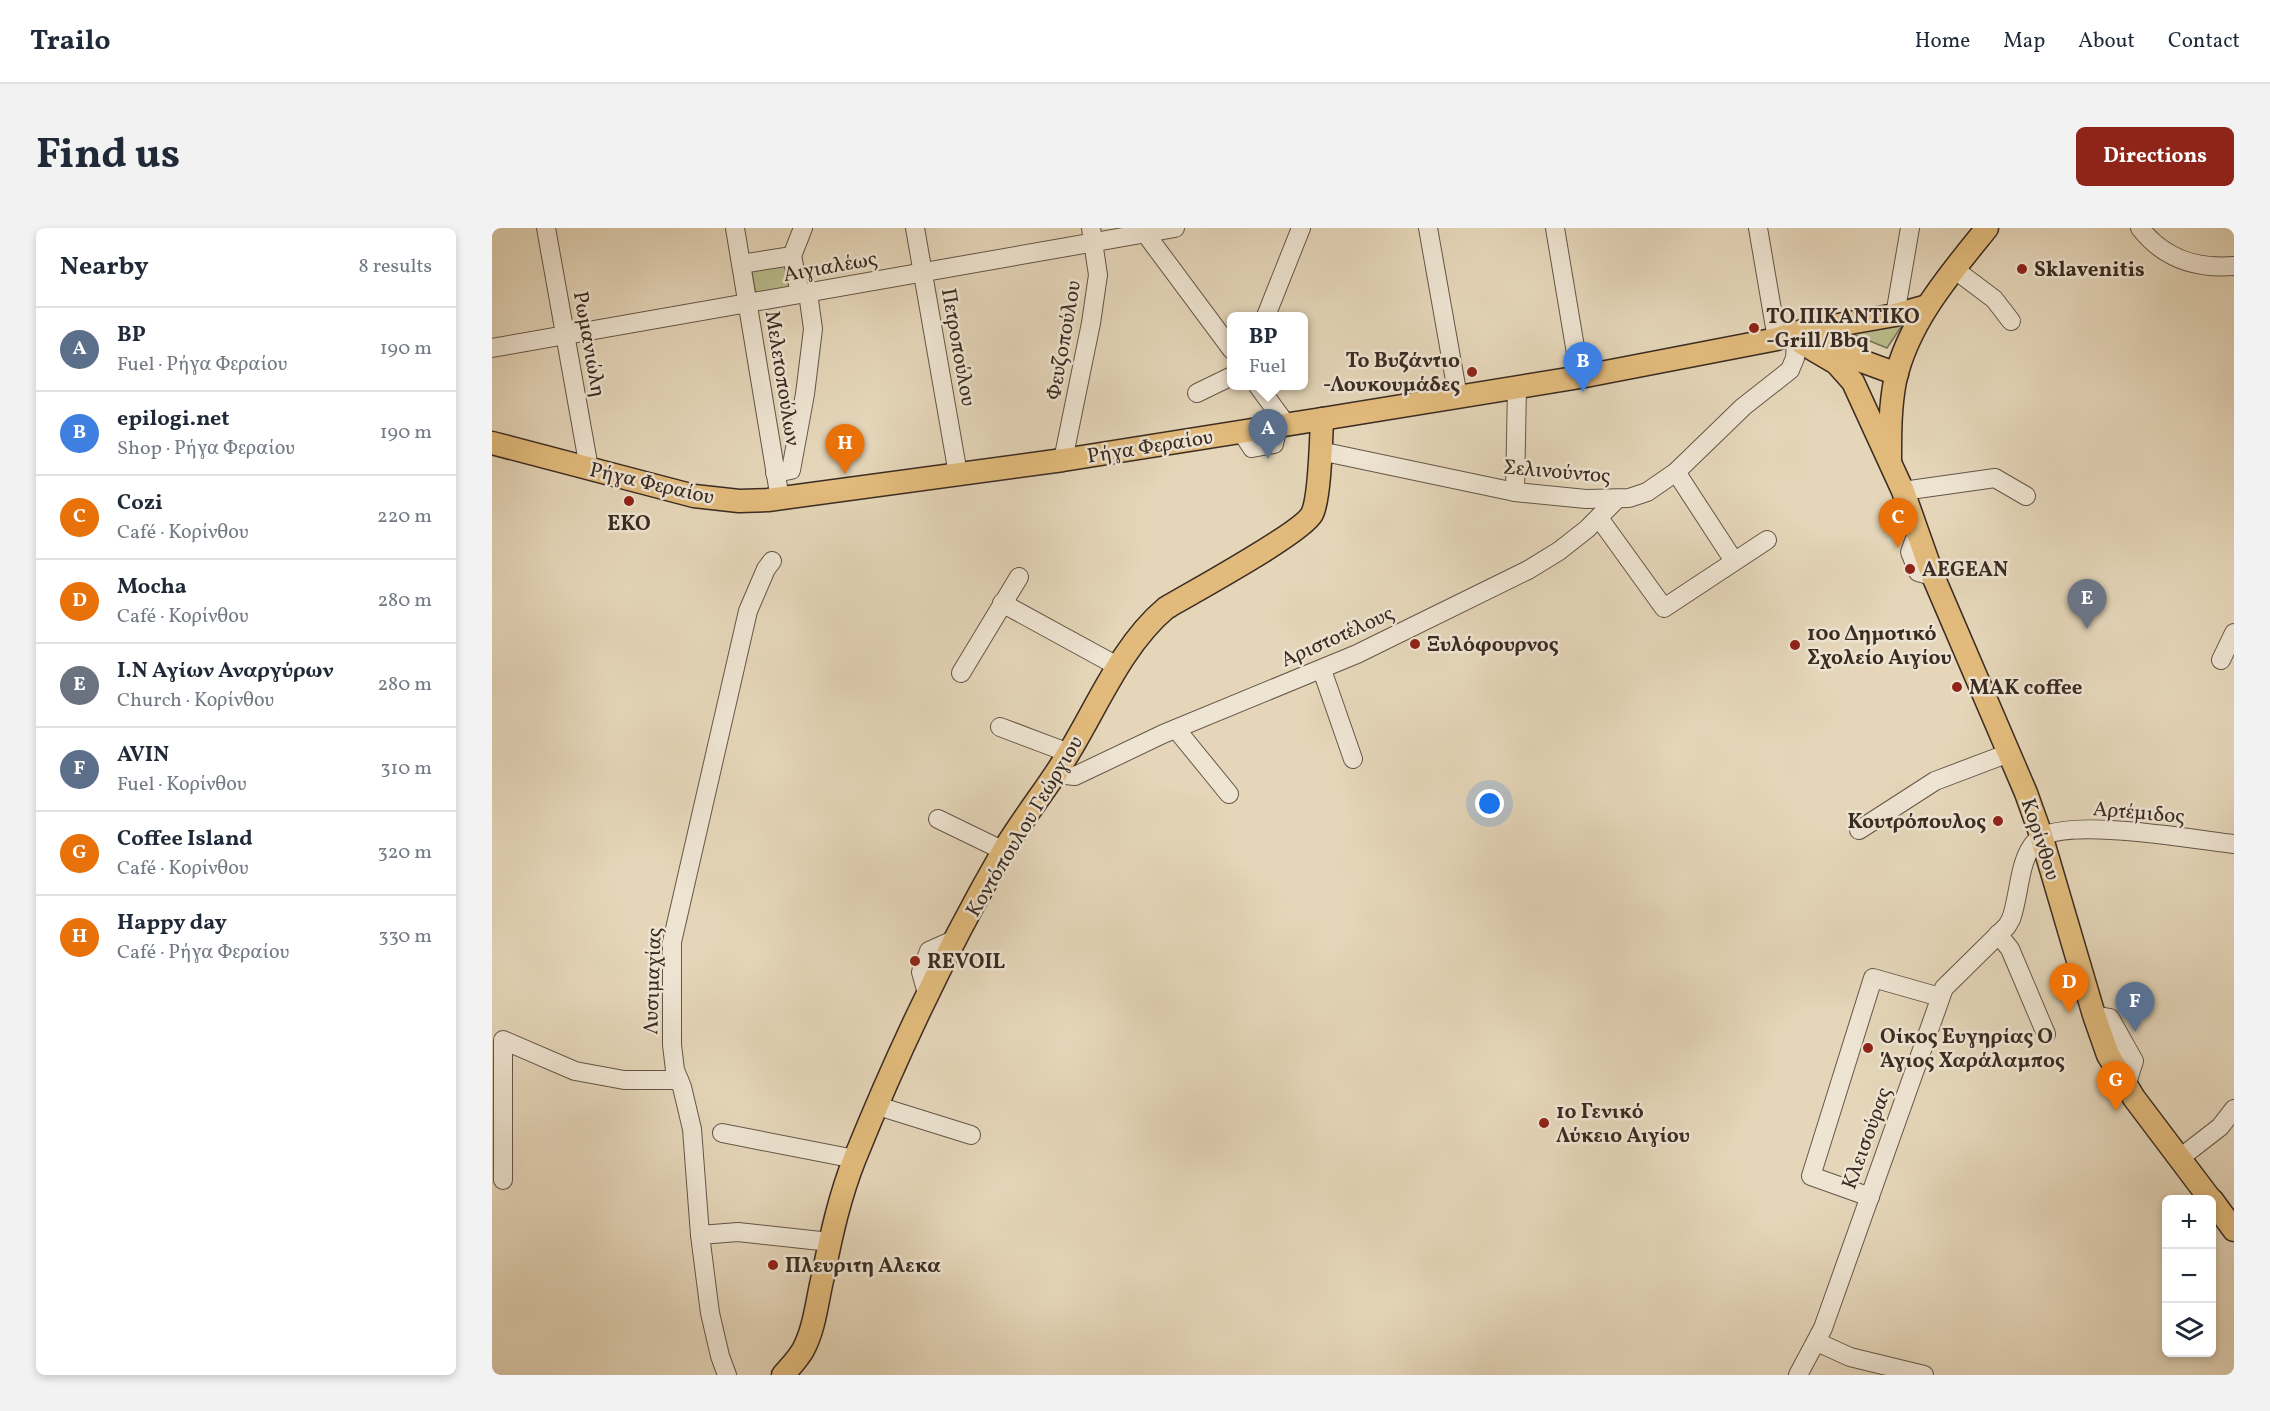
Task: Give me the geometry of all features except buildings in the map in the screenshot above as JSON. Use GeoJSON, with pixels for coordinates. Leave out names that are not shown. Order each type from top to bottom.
{"type":"FeatureCollection","features":[{"type":"Feature","properties":{"kind":"main road"},"geometry":{"type":"LineString","coordinates":[[1876,436],[1877,396],[1892,365],[1924,311],[1987,228]]}},
{"type":"Feature","properties":{"kind":"main road","name":"Ρήγα Φεραίου"},"geometry":{"type":"LineString","coordinates":[[492,443],[651,485],[710,498],[753,501],[780,499],[1063,460],[1580,377],[1796,339],[1895,315],[1924,311]]}},
{"type":"Feature","properties":{"kind":"main road"},"geometry":{"type":"LineString","coordinates":[[1796,339],[1839,337],[1892,365]]}},
{"type":"Feature","properties":{"kind":"main road","name":"Κορίνθου"},"geometry":{"type":"LineString","coordinates":[[1796,339],[1836,363],[1849,376],[1860,395],[1876,436],[1903,491],[1933,576],[2009,753],[2041,835],[2108,1055],[2126,1086],[2207,1195]]}},
{"type":"Feature","properties":{"kind":"main road","name":"Κορίνθου"},"geometry":{"type":"LineString","coordinates":[[1891,464],[1892,365]]}},
{"type":"Feature","properties":{"kind":"main road","name":"Κοντόπουλου Γεώργιου"},"geometry":{"type":"LineString","coordinates":[[783,1375],[802,1350],[811,1330],[830,1242],[855,1159],[956,939],[1004,851],[1023,819],[1056,774],[1119,667],[1146,627],[1166,608],[1280,540],[1310,518],[1315,502],[1322,419]]}},
{"type":"Feature","properties":{"kind":"main road","name":"Κορίνθου"},"geometry":{"type":"LineString","coordinates":[[2216,1207],[2234,1230]]}},
{"type":"Feature","properties":{"kind":"street","name":"Ρωμανιώλη"},"geometry":{"type":"LineString","coordinates":[[546,228],[589,468]]}},
{"type":"Feature","properties":{"kind":"street","name":"Μελετοπούλων"},"geometry":{"type":"LineString","coordinates":[[735,228],[780,499]]}},
{"type":"Feature","properties":{"kind":"street"},"geometry":{"type":"LineString","coordinates":[[776,472],[791,470],[803,405],[813,329],[792,256],[803,228]]}},
{"type":"Feature","properties":{"kind":"street","name":"Πετροπούλου"},"geometry":{"type":"LineString","coordinates":[[915,228],[958,474]]}},
{"type":"Feature","properties":{"kind":"street","name":"Αιγιαλέως"},"geometry":{"type":"LineString","coordinates":[[492,348],[923,273],[1092,235],[1145,233],[1175,228]]}},
{"type":"Feature","properties":{"kind":"street"},"geometry":{"type":"LineString","coordinates":[[1268,312],[1301,228]]}},
{"type":"Feature","properties":{"kind":"street"},"geometry":{"type":"LineString","coordinates":[[1428,228],[1458,397]]}},
{"type":"Feature","properties":{"kind":"street"},"geometry":{"type":"LineString","coordinates":[[1555,228],[1580,377]]}},
{"type":"Feature","properties":{"kind":"street"},"geometry":{"type":"LineString","coordinates":[[1758,228],[1796,339]]}},
{"type":"Feature","properties":{"kind":"street"},"geometry":{"type":"LineString","coordinates":[[1895,315],[1910,228]]}},
{"type":"Feature","properties":{"kind":"street"},"geometry":{"type":"LineString","coordinates":[[2140,228],[2154,243],[2184,262],[2199,266],[2234,266]]}},
{"type":"Feature","properties":{"kind":"street"},"geometry":{"type":"LineString","coordinates":[[1145,233],[1227,343]]}},
{"type":"Feature","properties":{"kind":"street","name":"Φευζοπούλου"},"geometry":{"type":"LineString","coordinates":[[1063,460],[1098,275],[1092,235]]}},
{"type":"Feature","properties":{"kind":"street"},"geometry":{"type":"LineString","coordinates":[[741,264],[792,256]]}},
{"type":"Feature","properties":{"kind":"street"},"geometry":{"type":"LineString","coordinates":[[1954,269],[1994,299],[2011,321]]}},
{"type":"Feature","properties":{"kind":"street","name":"Σελινούντος"},"geometry":{"type":"LineString","coordinates":[[1320,451],[1515,492],[1571,498],[1617,500],[1629,498],[1647,492],[1676,472],[1743,406],[1790,370],[1795,358],[1796,339]]}},
{"type":"Feature","properties":{"kind":"street"},"geometry":{"type":"LineString","coordinates":[[1197,393],[1227,378]]}},
{"type":"Feature","properties":{"kind":"street"},"geometry":{"type":"LineString","coordinates":[[1515,492],[1517,387]]}},
{"type":"Feature","properties":{"kind":"street"},"geometry":{"type":"LineString","coordinates":[[1260,390],[1282,425]]}},
{"type":"Feature","properties":{"kind":"street"},"geometry":{"type":"LineString","coordinates":[[1676,472],[1734,561]]}},
{"type":"Feature","properties":{"kind":"street"},"geometry":{"type":"LineString","coordinates":[[1903,491],[1995,478],[2026,496]]}},
{"type":"Feature","properties":{"kind":"street","name":"Αριστοτέλους"},"geometry":{"type":"LineString","coordinates":[[1056,774],[1075,776],[1176,729],[1322,670],[1528,570],[1559,551],[1617,500]]}},
{"type":"Feature","properties":{"kind":"street"},"geometry":{"type":"LineString","coordinates":[[1599,518],[1664,609],[1767,540]]}},
{"type":"Feature","properties":{"kind":"street","name":"Λυσιμαχίας"},"geometry":{"type":"LineString","coordinates":[[727,1375],[710,1313],[700,1235],[692,1129],[675,1070],[672,1045],[672,942],[748,611],[766,569],[772,561]]}},
{"type":"Feature","properties":{"kind":"street"},"geometry":{"type":"LineString","coordinates":[[961,673],[1019,577]]}},
{"type":"Feature","properties":{"kind":"street"},"geometry":{"type":"LineString","coordinates":[[1002,603],[1119,667]]}},
{"type":"Feature","properties":{"kind":"street"},"geometry":{"type":"LineString","coordinates":[[2222,660],[2234,633]]}},
{"type":"Feature","properties":{"kind":"street"},"geometry":{"type":"LineString","coordinates":[[1322,670],[1353,759]]}},
{"type":"Feature","properties":{"kind":"street"},"geometry":{"type":"LineString","coordinates":[[1000,727],[1069,753]]}},
{"type":"Feature","properties":{"kind":"street"},"geometry":{"type":"LineString","coordinates":[[1176,729],[1229,794]]}},
{"type":"Feature","properties":{"kind":"street"},"geometry":{"type":"LineString","coordinates":[[1859,830],[1935,781],[2009,753]]}},
{"type":"Feature","properties":{"kind":"street"},"geometry":{"type":"LineString","coordinates":[[938,819],[1004,851]]}},
{"type":"Feature","properties":{"kind":"street","name":"Αρτέμιδος"},"geometry":{"type":"LineString","coordinates":[[2041,835],[2057,831],[2098,829],[2234,844]]}},
{"type":"Feature","properties":{"kind":"street","name":"Κλεισούρας"},"geometry":{"type":"LineString","coordinates":[[1798,1375],[1817,1342],[1944,988],[2011,919],[2025,861],[2034,842],[2041,835]]}},
{"type":"Feature","properties":{"kind":"street"},"geometry":{"type":"LineString","coordinates":[[1998,934],[2010,949],[2046,1034]]}},
{"type":"Feature","properties":{"kind":"street"},"geometry":{"type":"LineString","coordinates":[[1869,1197],[1811,1176],[1873,978],[1940,997]]}},
{"type":"Feature","properties":{"kind":"street"},"geometry":{"type":"LineString","coordinates":[[503,1180],[503,1040],[575,1071],[624,1080],[679,1080]]}},
{"type":"Feature","properties":{"kind":"street"},"geometry":{"type":"LineString","coordinates":[[878,1107],[971,1135]]}},
{"type":"Feature","properties":{"kind":"street"},"geometry":{"type":"LineString","coordinates":[[2180,1158],[2220,1127],[2234,1109]]}},
{"type":"Feature","properties":{"kind":"street"},"geometry":{"type":"LineString","coordinates":[[722,1133],[855,1159]]}},
{"type":"Feature","properties":{"kind":"street"},"geometry":{"type":"LineString","coordinates":[[700,1235],[738,1232],[830,1242]]}},
{"type":"Feature","properties":{"kind":"street"},"geometry":{"type":"LineString","coordinates":[[1817,1342],[1850,1357],[1924,1375]]}},
{"type":"Feature","properties":{"kind":"green space"},"geometry":{"type":"Polygon","coordinates":[[[789,261],[794,289],[756,296],[751,268],[789,261]]]}},
{"type":"Feature","properties":{"kind":"green space"},"geometry":{"type":"Polygon","coordinates":[[[1905,321],[1887,348],[1845,331],[1905,321]]]}},
{"type":"Feature","properties":{"kind":"place","name":"Sklavenitis"},"geometry":{"type":"Point","coordinates":[2022,269]}},
{"type":"Feature","properties":{"kind":"place","name":"ΤΟ ΠΙΚΑΝΤΙΚΟ -Grill/Bbq"},"geometry":{"type":"Point","coordinates":[1754,328]}},
{"type":"Feature","properties":{"kind":"place","name":"Το Βυζάντιο -Λουκουμάδες"},"geometry":{"type":"Point","coordinates":[1472,372]}},
{"type":"Feature","properties":{"kind":"place","name":"epilogi.net"},"geometry":{"type":"Point","coordinates":[1583,392]}},
{"type":"Feature","properties":{"kind":"place","name":"BP"},"geometry":{"type":"Point","coordinates":[1268,459]}},
{"type":"Feature","properties":{"kind":"place","name":"Happy day"},"geometry":{"type":"Point","coordinates":[845,474]}},
{"type":"Feature","properties":{"kind":"place","name":"EKO"},"geometry":{"type":"Point","coordinates":[629,501]}},
{"type":"Feature","properties":{"kind":"place","name":"Cozi"},"geometry":{"type":"Point","coordinates":[1898,548]}},
{"type":"Feature","properties":{"kind":"place","name":"AEGEAN"},"geometry":{"type":"Point","coordinates":[1910,569]}},
{"type":"Feature","properties":{"kind":"place","name":"Ι.Ν Αγίων Αναργύρων"},"geometry":{"type":"Point","coordinates":[2087,629]}},
{"type":"Feature","properties":{"kind":"place","name":"Ξυλόφουρνος"},"geometry":{"type":"Point","coordinates":[1415,644]}},
{"type":"Feature","properties":{"kind":"place","name":"10o Δημοτικό Σχολείο Αιγίου"},"geometry":{"type":"Point","coordinates":[1795,645]}},
{"type":"Feature","properties":{"kind":"place","name":"ΜΑΚ coffee"},"geometry":{"type":"Point","coordinates":[1957,687]}},
{"type":"Feature","properties":{"kind":"place","name":"Κουτρόπουλος"},"geometry":{"type":"Point","coordinates":[1998,821]}},
{"type":"Feature","properties":{"kind":"place","name":"REVOIL"},"geometry":{"type":"Point","coordinates":[915,961]}},
{"type":"Feature","properties":{"kind":"place","name":"Mocha"},"geometry":{"type":"Point","coordinates":[2069,1013]}},
{"type":"Feature","properties":{"kind":"place","name":"AVIN"},"geometry":{"type":"Point","coordinates":[2135,1032]}},
{"type":"Feature","properties":{"kind":"place","name":"Οίκος Ευγηρίας Ο Άγιος Χαράλαμπος"},"geometry":{"type":"Point","coordinates":[1868,1048]}},
{"type":"Feature","properties":{"kind":"place","name":"Coffee Island"},"geometry":{"type":"Point","coordinates":[2116,1111]}},
{"type":"Feature","properties":{"kind":"place","name":"1o Γενικό Λύκειο Αιγίου"},"geometry":{"type":"Point","coordinates":[1544,1123]}},
{"type":"Feature","properties":{"kind":"place","name":"Πλευριτη Αλεκα"},"geometry":{"type":"Point","coordinates":[773,1265]}}]}
